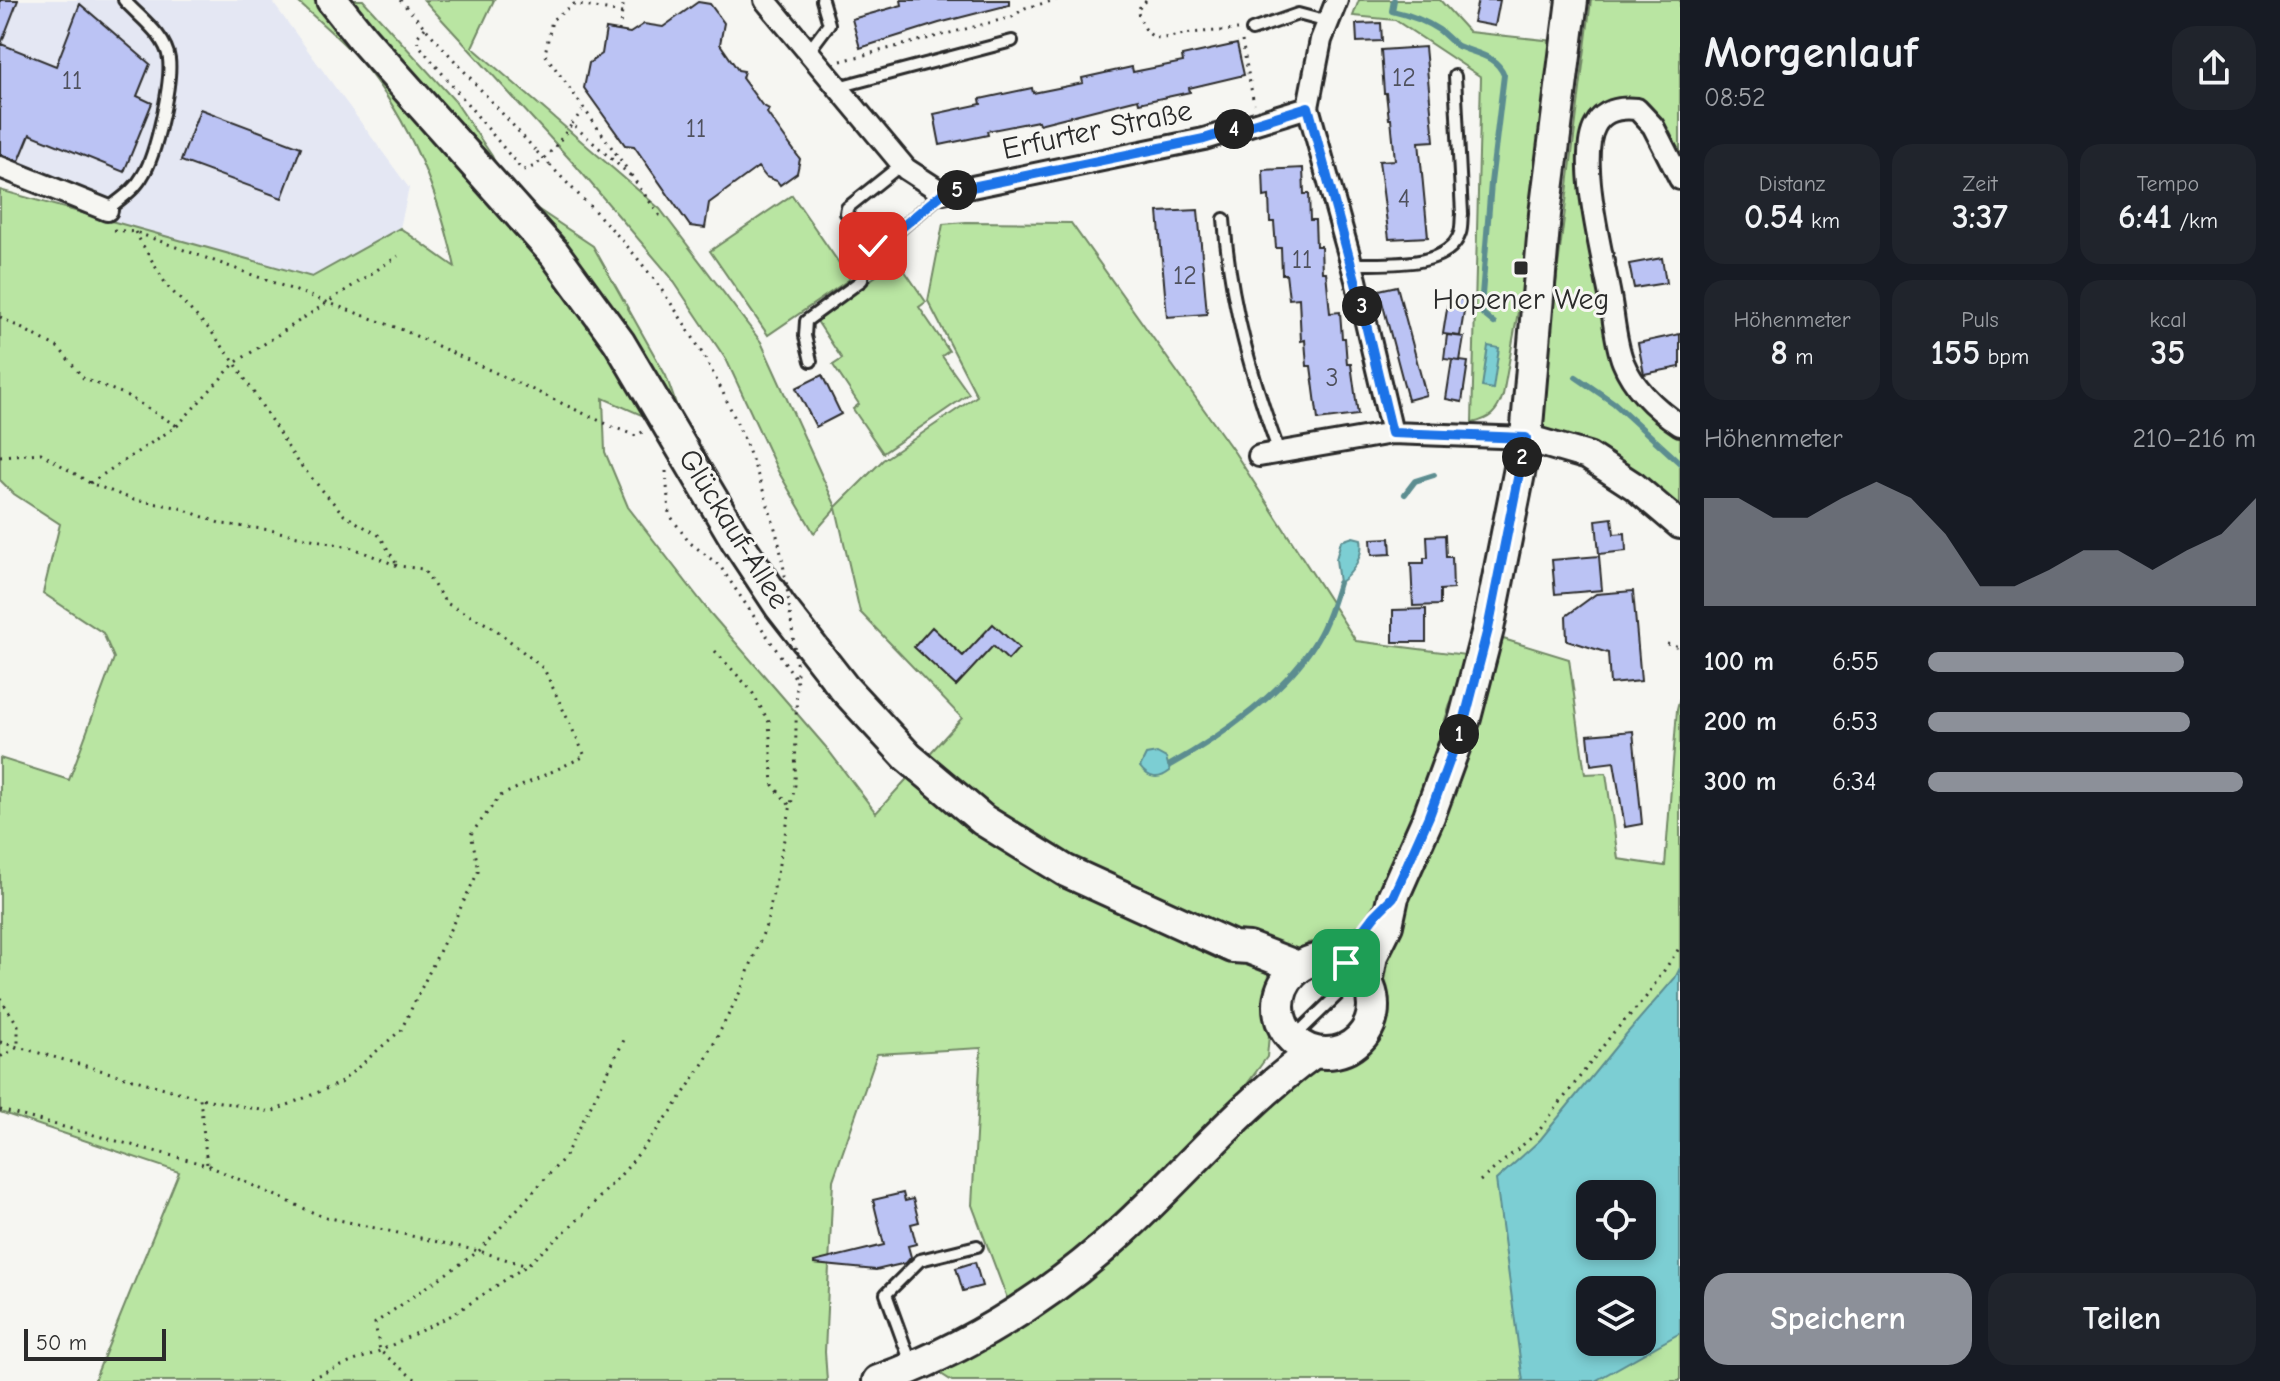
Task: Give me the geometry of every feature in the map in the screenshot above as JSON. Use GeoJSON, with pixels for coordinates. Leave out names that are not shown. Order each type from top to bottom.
{"type":"FeatureCollection","features":[{"type":"Feature","properties":{"kind":"main road","name":"Glückauf-Allee"},"geometry":{"type":"LineString","coordinates":[[332,0],[363,39],[554,253],[619,342],[737,541],[780,606],[844,688],[908,757],[983,820],[1066,871],[1233,947],[1249,948],[1298,967]]}},
{"type":"Feature","properties":{"kind":"main road"},"geometry":{"type":"LineString","coordinates":[[1364,978],[1465,718],[1488,629],[1526,438],[1545,214],[1572,0]]}},
{"type":"Feature","properties":{"kind":"main road"},"geometry":{"type":"LineString","coordinates":[[1329,959],[1352,945],[1393,897]]}},
{"type":"Feature","properties":{"kind":"main road","name":"Glückauf-Allee"},"geometry":{"type":"LineString","coordinates":[[1233,947],[1280,993]]}},
{"type":"Feature","properties":{"kind":"main road"},"geometry":{"type":"LineString","coordinates":[[1329,959],[1346,963],[1364,978],[1373,1004],[1364,1035],[1356,1043],[1336,1052],[1296,1039],[1279,1016],[1280,993],[1287,978],[1307,962],[1329,959]]}},
{"type":"Feature","properties":{"kind":"main road"},"geometry":{"type":"LineString","coordinates":[[878,1381],[913,1368],[987,1332],[1073,1272],[1121,1233],[1258,1097],[1296,1039]]}},
{"type":"Feature","properties":{"kind":"street"},"geometry":{"type":"LineString","coordinates":[[765,0],[902,164],[943,193]]}},
{"type":"Feature","properties":{"kind":"street"},"geometry":{"type":"LineString","coordinates":[[1337,0],[1321,40],[1308,107],[1351,264],[1392,433]]}},
{"type":"Feature","properties":{"kind":"street","name":"Erfurter Straße"},"geometry":{"type":"LineString","coordinates":[[943,193],[1204,139],[1308,107]]}},
{"type":"Feature","properties":{"kind":"street"},"geometry":{"type":"LineString","coordinates":[[1680,179],[1653,126],[1637,109],[1616,108],[1599,119],[1590,138],[1591,190],[1623,361],[1645,396],[1659,411],[1680,425]]}},
{"type":"Feature","properties":{"kind":"street"},"geometry":{"type":"LineString","coordinates":[[0,167],[108,219]]}},
{"type":"Feature","properties":{"kind":"street"},"geometry":{"type":"LineString","coordinates":[[1269,454],[1392,433],[1526,438],[1588,456],[1634,486],[1680,525]]}},
{"type":"Feature","properties":{"kind":"lane"},"geometry":{"type":"LineString","coordinates":[[108,219],[144,175],[165,102],[169,58],[155,31],[124,0]]}},
{"type":"Feature","properties":{"kind":"lane"},"geometry":{"type":"LineString","coordinates":[[814,59],[829,24],[822,0]]}},
{"type":"Feature","properties":{"kind":"lane"},"geometry":{"type":"LineString","coordinates":[[1252,30],[1298,14],[1328,22]]}},
{"type":"Feature","properties":{"kind":"lane"},"geometry":{"type":"LineString","coordinates":[[838,87],[1012,41]]}},
{"type":"Feature","properties":{"kind":"lane"},"geometry":{"type":"LineString","coordinates":[[1351,264],[1438,258],[1453,245],[1460,233],[1462,214],[1455,76]]}},
{"type":"Feature","properties":{"kind":"lane"},"geometry":{"type":"LineString","coordinates":[[877,248],[846,213],[847,208],[902,164]]}},
{"type":"Feature","properties":{"kind":"lane"},"geometry":{"type":"LineString","coordinates":[[811,361],[805,336],[806,321],[862,280],[863,266],[877,248],[943,193]]}},
{"type":"Feature","properties":{"kind":"lane"},"geometry":{"type":"LineString","coordinates":[[1224,219],[1227,270],[1269,454]]}},
{"type":"Feature","properties":{"kind":"lane"},"geometry":{"type":"LineString","coordinates":[[1296,1039],[1364,978]]}},
{"type":"Feature","properties":{"kind":"lane"},"geometry":{"type":"LineString","coordinates":[[913,1368],[886,1294],[920,1260],[977,1246]]}},
{"type":"Feature","properties":{"kind":"path"},"geometry":{"type":"LineString","coordinates":[[303,1381],[380,1351],[454,1314],[526,1266],[583,1215],[628,1167],[674,1108],[706,1059],[741,990],[767,923],[795,785],[797,669],[786,580],[767,500],[743,434],[693,336],[636,256],[400,0]]}},
{"type":"Feature","properties":{"kind":"path"},"geometry":{"type":"LineString","coordinates":[[619,31],[624,0]]}},
{"type":"Feature","properties":{"kind":"path"},"geometry":{"type":"LineString","coordinates":[[814,59],[1012,17],[1025,8],[1056,0]]}},
{"type":"Feature","properties":{"kind":"path"},"geometry":{"type":"LineString","coordinates":[[1148,0],[1137,10],[1142,26],[1152,36],[1163,40],[1189,34],[1240,30],[1259,122]]}},
{"type":"Feature","properties":{"kind":"path"},"geometry":{"type":"LineString","coordinates":[[622,13],[574,4],[552,20],[545,54],[662,219]]}},
{"type":"Feature","properties":{"kind":"path"},"geometry":{"type":"LineString","coordinates":[[425,28],[417,37],[418,44],[522,170],[531,169],[551,151],[583,110]]}},
{"type":"Feature","properties":{"kind":"path"},"geometry":{"type":"LineString","coordinates":[[572,124],[632,177]]}},
{"type":"Feature","properties":{"kind":"path"},"geometry":{"type":"LineString","coordinates":[[108,219],[135,232],[403,330],[636,436]]}},
{"type":"Feature","properties":{"kind":"path"},"geometry":{"type":"LineString","coordinates":[[135,232],[167,286],[210,330],[235,363],[296,460],[344,515],[380,536],[398,566]]}},
{"type":"Feature","properties":{"kind":"path"},"geometry":{"type":"LineString","coordinates":[[90,483],[177,426],[235,363],[398,256]]}},
{"type":"Feature","properties":{"kind":"path"},"geometry":{"type":"LineString","coordinates":[[0,317],[59,348],[84,379],[124,394],[177,426]]}},
{"type":"Feature","properties":{"kind":"path"},"geometry":{"type":"LineString","coordinates":[[0,456],[41,453],[90,483],[134,500],[177,507],[222,524],[270,530],[353,548],[398,566],[423,569],[446,603],[494,628],[544,669],[585,756],[500,796],[471,834],[479,870],[401,1030],[340,1083],[271,1112],[200,1098],[0,1042]]}},
{"type":"Feature","properties":{"kind":"path"},"geometry":{"type":"LineString","coordinates":[[665,464],[669,514],[689,542],[720,566],[797,679]]}},
{"type":"Feature","properties":{"kind":"path"},"geometry":{"type":"LineString","coordinates":[[1667,644],[1680,647]]}},
{"type":"Feature","properties":{"kind":"path"},"geometry":{"type":"LineString","coordinates":[[715,651],[751,690],[769,722],[773,785],[791,807]]}},
{"type":"Feature","properties":{"kind":"path"},"geometry":{"type":"LineString","coordinates":[[1480,1181],[1538,1132],[1613,1033],[1644,1000],[1680,947]]}},
{"type":"Feature","properties":{"kind":"path"},"geometry":{"type":"LineString","coordinates":[[0,998],[18,1025],[18,1047]]}},
{"type":"Feature","properties":{"kind":"path"},"geometry":{"type":"LineString","coordinates":[[423,1381],[413,1378],[380,1351],[375,1323],[479,1251],[564,1158],[624,1040]]}},
{"type":"Feature","properties":{"kind":"path"},"geometry":{"type":"LineString","coordinates":[[0,1057],[18,1047]]}},
{"type":"Feature","properties":{"kind":"path"},"geometry":{"type":"LineString","coordinates":[[200,1098],[207,1165]]}},
{"type":"Feature","properties":{"kind":"path"},"geometry":{"type":"LineString","coordinates":[[0,1110],[207,1165],[321,1216],[479,1251],[526,1266]]}},
{"type":"Feature","properties":{"kind":"shaded area"},"geometry":{"type":"Polygon","coordinates":[[[0,0],[271,0],[409,188],[400,228],[312,277],[110,223],[0,179],[0,0]]]}},
{"type":"Feature","properties":{"kind":"green space"},"geometry":{"type":"Polygon","coordinates":[[[296,0],[363,0],[455,101],[492,156],[506,188],[593,246],[666,376],[687,435],[603,398],[605,452],[628,507],[711,614],[825,746],[876,813],[962,718],[860,612],[836,508],[814,533],[778,471],[727,361],[670,276],[576,166],[424,0],[494,0],[472,47],[660,209],[761,342],[836,507],[883,460],[977,396],[928,301],[943,224],[1071,223],[1235,453],[1356,641],[1466,655],[1425,782],[1377,900],[1360,924],[1337,938],[1308,943],[1267,1000],[1270,1024],[1267,1057],[1230,1107],[1184,1158],[1010,1306],[972,1205],[981,1048],[877,1054],[833,1180],[825,1352],[827,1381],[94,1381],[179,1172],[0,1112],[0,758],[69,780],[114,658],[103,633],[43,593],[60,524],[14,494],[0,480],[0,190],[312,277],[400,228],[455,267],[430,182],[390,101],[354,54],[296,0]]]}},
{"type":"Feature","properties":{"kind":"green space"},"geometry":{"type":"Polygon","coordinates":[[[1359,0],[1440,0],[1469,32],[1554,41],[1525,273],[1503,395],[1492,414],[1472,423],[1481,77],[1395,20],[1353,16],[1359,0]]]}},
{"type":"Feature","properties":{"kind":"green space"},"geometry":{"type":"Polygon","coordinates":[[[1591,0],[1680,0],[1680,173],[1637,106],[1591,126],[1618,364],[1680,429],[1680,513],[1644,480],[1602,449],[1538,428],[1591,0]]]}},
{"type":"Feature","properties":{"kind":"green space"},"geometry":{"type":"Polygon","coordinates":[[[792,195],[850,279],[768,335],[710,251],[792,195]]]}},
{"type":"Feature","properties":{"kind":"green space"},"geometry":{"type":"Polygon","coordinates":[[[898,261],[926,302],[919,307],[949,351],[942,356],[969,394],[883,453],[853,409],[859,404],[833,365],[842,359],[815,318],[898,261]]]}},
{"type":"Feature","properties":{"kind":"green space"},"geometry":{"type":"Polygon","coordinates":[[[1500,638],[1569,659],[1585,774],[1606,773],[1618,859],[1665,866],[1680,698],[1680,1381],[952,1381],[935,1370],[1032,1321],[1125,1244],[1302,1070],[1342,1062],[1360,1054],[1381,1032],[1387,1012],[1380,975],[1500,638]]]}},
{"type":"Feature","properties":{"kind":"water"},"geometry":{"type":"Polygon","coordinates":[[[1488,346],[1499,348],[1493,389],[1482,387],[1488,346]]]}},
{"type":"Feature","properties":{"kind":"water"},"geometry":{"type":"Polygon","coordinates":[[[1353,537],[1361,539],[1359,558],[1339,583],[1336,559],[1341,541],[1353,537]]]}},
{"type":"Feature","properties":{"kind":"water"},"geometry":{"type":"Polygon","coordinates":[[[1157,753],[1166,758],[1170,771],[1154,777],[1140,767],[1146,755],[1157,753]]]}},
{"type":"Feature","properties":{"kind":"water"},"geometry":{"type":"Polygon","coordinates":[[[1680,968],[1680,1333],[1656,1347],[1656,1276],[1576,1276],[1576,1356],[1639,1356],[1595,1381],[1523,1381],[1496,1180],[1540,1140],[1675,978],[1680,968]]]}},
{"type":"Feature","properties":{"kind":"building"},"geometry":{"type":"Polygon","coordinates":[[[0,0],[18,0],[1,44],[56,66],[80,4],[150,64],[137,96],[152,103],[124,172],[30,134],[19,161],[0,154],[0,0]]]}},
{"type":"Feature","properties":{"kind":"building"},"geometry":{"type":"Polygon","coordinates":[[[901,0],[1009,0],[1009,5],[860,48],[852,19],[902,5],[901,0]]]}},
{"type":"Feature","properties":{"kind":"building"},"geometry":{"type":"Polygon","coordinates":[[[1478,0],[1500,0],[1495,26],[1473,22],[1478,0]]]}},
{"type":"Feature","properties":{"kind":"building"},"geometry":{"type":"Polygon","coordinates":[[[698,2],[710,4],[724,23],[720,44],[738,70],[744,71],[742,78],[762,105],[769,109],[767,113],[800,159],[797,173],[780,185],[766,177],[758,167],[709,203],[705,228],[690,226],[634,146],[625,145],[584,88],[589,63],[602,54],[606,29],[630,33],[644,24],[663,27],[698,2]]]}},
{"type":"Feature","properties":{"kind":"building"},"geometry":{"type":"Polygon","coordinates":[[[1381,23],[1382,41],[1357,42],[1356,24],[1381,23]]]}},
{"type":"Feature","properties":{"kind":"building"},"geometry":{"type":"Polygon","coordinates":[[[1237,44],[1244,75],[1189,88],[1190,92],[1139,103],[1138,99],[1039,124],[1038,121],[987,131],[988,135],[940,145],[934,114],[981,104],[980,99],[1032,88],[1033,93],[1083,83],[1082,78],[1132,67],[1133,72],[1183,62],[1182,56],[1237,44]]]}},
{"type":"Feature","properties":{"kind":"building"},"geometry":{"type":"Polygon","coordinates":[[[1425,47],[1434,141],[1419,142],[1428,237],[1389,239],[1379,161],[1395,160],[1391,119],[1384,93],[1381,50],[1425,47]]]}},
{"type":"Feature","properties":{"kind":"building"},"geometry":{"type":"Polygon","coordinates":[[[200,109],[301,147],[282,198],[181,161],[200,109]]]}},
{"type":"Feature","properties":{"kind":"building"},"geometry":{"type":"Polygon","coordinates":[[[1303,168],[1304,194],[1309,194],[1310,220],[1315,220],[1316,246],[1321,246],[1322,272],[1326,272],[1330,313],[1340,312],[1342,338],[1345,338],[1347,364],[1351,364],[1358,415],[1318,420],[1311,366],[1307,366],[1305,340],[1301,341],[1299,298],[1289,299],[1286,274],[1282,274],[1281,248],[1276,248],[1274,222],[1270,222],[1269,196],[1264,197],[1263,170],[1303,168]]]}},
{"type":"Feature","properties":{"kind":"building"},"geometry":{"type":"Polygon","coordinates":[[[1198,210],[1207,314],[1167,317],[1158,212],[1198,210]]]}},
{"type":"Feature","properties":{"kind":"building"},"geometry":{"type":"Polygon","coordinates":[[[1662,258],[1666,283],[1634,288],[1629,264],[1662,258]]]}},
{"type":"Feature","properties":{"kind":"building"},"geometry":{"type":"Polygon","coordinates":[[[1397,286],[1426,395],[1408,400],[1379,290],[1397,286]]]}},
{"type":"Feature","properties":{"kind":"building"},"geometry":{"type":"Polygon","coordinates":[[[1449,297],[1466,300],[1460,336],[1443,334],[1449,297]]]}},
{"type":"Feature","properties":{"kind":"building"},"geometry":{"type":"Polygon","coordinates":[[[1680,334],[1680,367],[1644,374],[1638,343],[1680,334]]]}},
{"type":"Feature","properties":{"kind":"building"},"geometry":{"type":"Polygon","coordinates":[[[1447,335],[1464,337],[1460,361],[1444,359],[1447,335]]]}},
{"type":"Feature","properties":{"kind":"building"},"geometry":{"type":"Polygon","coordinates":[[[1452,360],[1468,362],[1462,402],[1446,399],[1452,360]]]}},
{"type":"Feature","properties":{"kind":"building"},"geometry":{"type":"Polygon","coordinates":[[[822,375],[841,414],[816,427],[796,388],[822,375]]]}},
{"type":"Feature","properties":{"kind":"building"},"geometry":{"type":"Polygon","coordinates":[[[1612,518],[1614,534],[1625,533],[1626,551],[1599,554],[1596,520],[1612,518]]]}},
{"type":"Feature","properties":{"kind":"building"},"geometry":{"type":"Polygon","coordinates":[[[1445,535],[1446,557],[1452,557],[1453,589],[1440,590],[1440,605],[1413,606],[1411,563],[1424,563],[1424,558],[1428,558],[1427,536],[1445,535]]]}},
{"type":"Feature","properties":{"kind":"building"},"geometry":{"type":"Polygon","coordinates":[[[1390,538],[1391,554],[1372,555],[1371,539],[1390,538]]]}},
{"type":"Feature","properties":{"kind":"building"},"geometry":{"type":"Polygon","coordinates":[[[1599,556],[1602,590],[1555,594],[1552,560],[1599,556]]]}},
{"type":"Feature","properties":{"kind":"building"},"geometry":{"type":"Polygon","coordinates":[[[1633,591],[1641,681],[1610,684],[1608,653],[1567,640],[1566,616],[1596,594],[1633,591]]]}},
{"type":"Feature","properties":{"kind":"building"},"geometry":{"type":"Polygon","coordinates":[[[1426,609],[1426,642],[1393,642],[1393,610],[1426,609]]]}},
{"type":"Feature","properties":{"kind":"building"},"geometry":{"type":"Polygon","coordinates":[[[993,624],[1019,648],[1008,660],[993,646],[956,686],[914,647],[932,627],[963,656],[993,624]]]}},
{"type":"Feature","properties":{"kind":"building"},"geometry":{"type":"Polygon","coordinates":[[[1633,731],[1642,824],[1625,827],[1614,762],[1591,765],[1588,735],[1633,731]]]}},
{"type":"Feature","properties":{"kind":"building"},"geometry":{"type":"Polygon","coordinates":[[[903,1193],[905,1201],[913,1199],[919,1222],[911,1224],[916,1244],[908,1246],[911,1257],[906,1263],[876,1270],[814,1264],[884,1245],[873,1200],[903,1193]]]}},
{"type":"Feature","properties":{"kind":"building"},"geometry":{"type":"Polygon","coordinates":[[[975,1262],[982,1286],[963,1291],[956,1268],[975,1262]]]}},
{"type":"Feature","properties":{"kind":"waterway"},"geometry":{"type":"LineString","coordinates":[[1394,0],[1392,11],[1422,21],[1458,46],[1491,59],[1504,75],[1481,308],[1483,314],[1494,323]]}},
{"type":"Feature","properties":{"kind":"waterway"},"geometry":{"type":"LineString","coordinates":[[1576,377],[1614,403],[1680,463]]}},
{"type":"Feature","properties":{"kind":"waterway"},"geometry":{"type":"LineString","coordinates":[[1405,494],[1415,481],[1434,475]]}},
{"type":"Feature","properties":{"kind":"waterway"},"geometry":{"type":"LineString","coordinates":[[1170,765],[1231,726],[1287,678],[1320,634],[1339,583]]}},
{"type":"Feature","properties":{"kind":"place","name":"Hopener Weg"},"geometry":{"type":"Point","coordinates":[1521,268]}},
{"type":"Feature","properties":{"kind":"route"},"geometry":{"type":"LineString","coordinates":[[873,246],[877,248],[943,193],[1204,139],[1308,107],[1336,203],[1392,433],[1526,438],[1488,629],[1465,718],[1429,816],[1393,897],[1352,945],[1329,959],[1346,963]]}}]}
